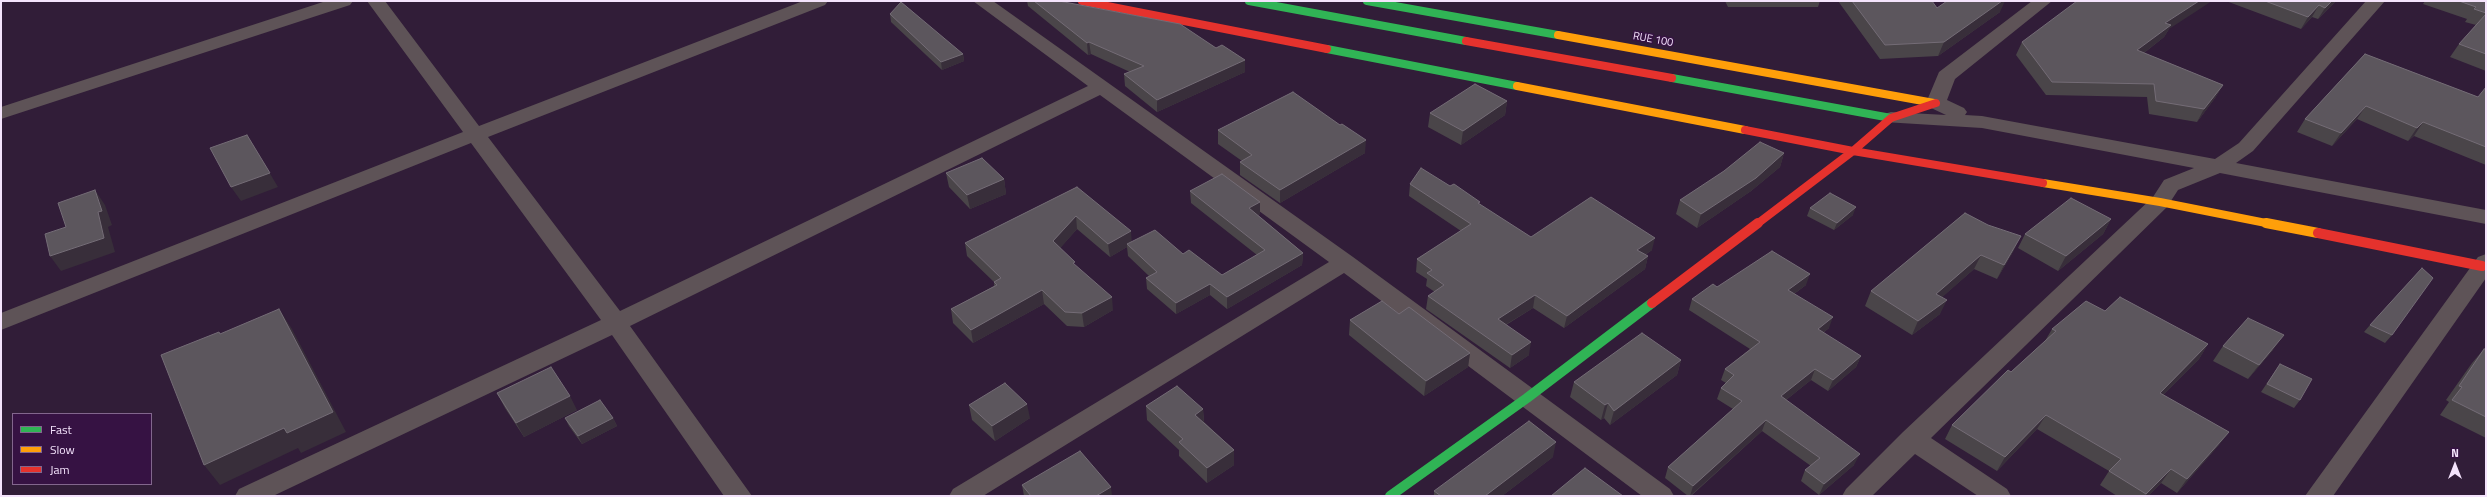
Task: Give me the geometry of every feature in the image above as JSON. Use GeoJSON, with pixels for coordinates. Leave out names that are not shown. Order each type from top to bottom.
{"type":"FeatureCollection","features":[{"type":"Feature","properties":{"kind":"street"},"geometry":{"type":"LineString","coordinates":[[1,113],[344,1]]}},
{"type":"Feature","properties":{"kind":"street"},"geometry":{"type":"LineString","coordinates":[[376,1],[616,323],[738,496]]}},
{"type":"Feature","properties":{"kind":"street"},"geometry":{"type":"LineString","coordinates":[[1,322],[476,134],[819,1]]}},
{"type":"Feature","properties":{"kind":"street"},"geometry":{"type":"LineString","coordinates":[[982,1],[1100,88],[1345,262],[1661,496]]}},
{"type":"Feature","properties":{"kind":"street"},"geometry":{"type":"LineString","coordinates":[[1082,1],[1853,151],[2160,202],[2484,264],[2318,496]]}},
{"type":"Feature","properties":{"kind":"street"},"geometry":{"type":"LineString","coordinates":[[1249,1],[1891,118],[1982,122],[2486,217]]}},
{"type":"Feature","properties":{"kind":"street","name":"RUE 100"},"geometry":{"type":"LineString","coordinates":[[1367,1],[1936,103]]}},
{"type":"Feature","properties":{"kind":"street"},"geometry":{"type":"LineString","coordinates":[[1936,103],[1946,76],[2023,7],[2043,1]]}},
{"type":"Feature","properties":{"kind":"street"},"geometry":{"type":"LineString","coordinates":[[1855,496],[1912,439],[2160,202],[2171,185],[2219,166],[2246,147],[2376,1]]}},
{"type":"Feature","properties":{"kind":"street"},"geometry":{"type":"LineString","coordinates":[[248,496],[616,323],[1100,88]]}},
{"type":"Feature","properties":{"kind":"street"},"geometry":{"type":"LineString","coordinates":[[1390,496],[1527,398],[1853,151],[1891,118],[1936,103],[1982,122]]}},
{"type":"Feature","properties":{"kind":"street"},"geometry":{"type":"LineString","coordinates":[[962,496],[1345,262]]}},
{"type":"Feature","properties":{"kind":"street"},"geometry":{"type":"LineString","coordinates":[[1912,439],[1998,496]]}},
{"type":"Feature","properties":{"kind":"building"},"geometry":{"type":"Polygon","coordinates":[[[1034,1],[1059,1],[1180,24],[1216,48],[1222,45],[1245,60],[1157,100],[1124,74],[1144,66],[1089,42],[1087,43],[1034,1]]]}},
{"type":"Feature","properties":{"kind":"building"},"geometry":{"type":"Polygon","coordinates":[[[1852,1],[1932,1],[1937,8],[1947,1],[2002,1],[1944,42],[1885,45],[1852,1]]]}},
{"type":"Feature","properties":{"kind":"building"},"geometry":{"type":"Polygon","coordinates":[[[2077,1],[2199,1],[2165,23],[2171,25],[2137,50],[2223,85],[2204,109],[2156,101],[2154,84],[2052,82],[2022,42],[2077,1]]]}},
{"type":"Feature","properties":{"kind":"building"},"geometry":{"type":"Polygon","coordinates":[[[2265,1],[2332,1],[2325,8],[2319,5],[2308,17],[2265,1]]]}},
{"type":"Feature","properties":{"kind":"building"},"geometry":{"type":"Polygon","coordinates":[[[2459,1],[2486,1],[2486,13],[2474,9],[2476,7],[2459,1]]]}},
{"type":"Feature","properties":{"kind":"building"},"geometry":{"type":"Polygon","coordinates":[[[901,2],[963,54],[941,62],[890,14],[901,2]]]}},
{"type":"Feature","properties":{"kind":"building"},"geometry":{"type":"Polygon","coordinates":[[[2486,14],[2486,54],[2459,44],[2486,14]]]}},
{"type":"Feature","properties":{"kind":"building"},"geometry":{"type":"Polygon","coordinates":[[[2365,54],[2478,97],[2486,87],[2486,147],[2423,122],[2417,128],[2366,106],[2341,133],[2305,119],[2365,54]]]}},
{"type":"Feature","properties":{"kind":"building"},"geometry":{"type":"Polygon","coordinates":[[[1475,84],[1507,101],[1463,131],[1430,113],[1475,84]]]}},
{"type":"Feature","properties":{"kind":"building"},"geometry":{"type":"Polygon","coordinates":[[[1293,92],[1340,125],[1342,124],[1366,140],[1280,190],[1240,162],[1252,155],[1218,130],[1293,92]]]}},
{"type":"Feature","properties":{"kind":"building"},"geometry":{"type":"Polygon","coordinates":[[[247,135],[270,173],[231,187],[210,148],[247,135]]]}},
{"type":"Feature","properties":{"kind":"building"},"geometry":{"type":"Polygon","coordinates":[[[1760,142],[1784,153],[1756,178],[1701,214],[1680,200],[1724,171],[1760,142]]]}},
{"type":"Feature","properties":{"kind":"building"},"geometry":{"type":"Polygon","coordinates":[[[982,158],[1004,179],[967,195],[946,173],[982,158]]]}},
{"type":"Feature","properties":{"kind":"building"},"geometry":{"type":"Polygon","coordinates":[[[1421,168],[1450,186],[1454,184],[1480,202],[1478,203],[1531,237],[1591,197],[1655,238],[1637,250],[1648,256],[1567,316],[1535,295],[1498,319],[1531,342],[1512,355],[1428,296],[1444,285],[1427,273],[1432,270],[1417,259],[1471,224],[1410,184],[1421,168]]]}},
{"type":"Feature","properties":{"kind":"building"},"geometry":{"type":"Polygon","coordinates":[[[1222,174],[1260,202],[1249,208],[1303,253],[1227,297],[1210,284],[1176,303],[1146,278],[1157,272],[1127,244],[1155,230],[1183,254],[1189,250],[1222,275],[1265,250],[1190,191],[1222,174]]]}},
{"type":"Feature","properties":{"kind":"building"},"geometry":{"type":"Polygon","coordinates":[[[1077,187],[1131,231],[1108,244],[1076,216],[1053,241],[1075,262],[1073,263],[1112,297],[1082,313],[1065,312],[1042,290],[971,330],[951,309],[997,285],[994,282],[1001,278],[965,243],[1077,187]]]}},
{"type":"Feature","properties":{"kind":"building"},"geometry":{"type":"Polygon","coordinates":[[[95,190],[102,211],[98,212],[104,238],[50,256],[45,234],[66,227],[58,203],[95,190]]]}},
{"type":"Feature","properties":{"kind":"building"},"geometry":{"type":"Polygon","coordinates":[[[1830,193],[1856,207],[1837,223],[1810,208],[1830,193]]]}},
{"type":"Feature","properties":{"kind":"building"},"geometry":{"type":"Polygon","coordinates":[[[2071,198],[2111,219],[2066,256],[2025,234],[2071,198]]]}},
{"type":"Feature","properties":{"kind":"building"},"geometry":{"type":"Polygon","coordinates":[[[1965,213],[1988,225],[2021,236],[2004,265],[1981,255],[1936,294],[1947,300],[1918,321],[1871,291],[1965,213]]]}},
{"type":"Feature","properties":{"kind":"building"},"geometry":{"type":"Polygon","coordinates":[[[1772,251],[1810,274],[1788,290],[1833,317],[1818,329],[1861,356],[1833,380],[1815,369],[1781,396],[1860,454],[1824,484],[1805,470],[1820,458],[1766,420],[1693,486],[1668,467],[1742,401],[1721,388],[1734,375],[1725,369],[1760,342],[1692,299],[1713,284],[1717,287],[1772,251]]]}},
{"type":"Feature","properties":{"kind":"building"},"geometry":{"type":"Polygon","coordinates":[[[2422,268],[2433,278],[2392,335],[2370,325],[2422,268]]]}},
{"type":"Feature","properties":{"kind":"building"},"geometry":{"type":"Polygon","coordinates":[[[2120,297],[2208,344],[2160,393],[2229,432],[2187,479],[2171,469],[2146,494],[2109,471],[2121,459],[2046,415],[2005,457],[1952,425],[2008,370],[2011,372],[2056,331],[2052,329],[2086,301],[2105,311],[2120,297]]]}},
{"type":"Feature","properties":{"kind":"building"},"geometry":{"type":"Polygon","coordinates":[[[1382,301],[1399,314],[1409,307],[1470,353],[1426,381],[1350,320],[1382,301]]]}},
{"type":"Feature","properties":{"kind":"building"},"geometry":{"type":"Polygon","coordinates":[[[279,309],[333,412],[287,433],[284,428],[204,465],[161,355],[219,332],[220,334],[279,309]]]}},
{"type":"Feature","properties":{"kind":"building"},"geometry":{"type":"Polygon","coordinates":[[[2248,318],[2284,335],[2259,365],[2223,346],[2248,318]]]}},
{"type":"Feature","properties":{"kind":"building"},"geometry":{"type":"Polygon","coordinates":[[[1642,333],[1681,360],[1614,411],[1608,403],[1605,405],[1574,382],[1642,333]]]}},
{"type":"Feature","properties":{"kind":"building"},"geometry":{"type":"Polygon","coordinates":[[[2484,349],[2486,349],[2486,417],[2452,400],[2462,387],[2459,386],[2484,349]]]}},
{"type":"Feature","properties":{"kind":"building"},"geometry":{"type":"Polygon","coordinates":[[[2280,364],[2312,379],[2300,400],[2267,384],[2280,364]]]}},
{"type":"Feature","properties":{"kind":"building"},"geometry":{"type":"Polygon","coordinates":[[[551,367],[570,396],[516,423],[497,393],[551,367]]]}},
{"type":"Feature","properties":{"kind":"building"},"geometry":{"type":"Polygon","coordinates":[[[1005,383],[1027,404],[992,426],[969,405],[1005,383]]]}},
{"type":"Feature","properties":{"kind":"building"},"geometry":{"type":"Polygon","coordinates":[[[1177,386],[1203,409],[1195,415],[1234,450],[1207,468],[1179,442],[1183,439],[1146,406],[1177,386]]]}},
{"type":"Feature","properties":{"kind":"building"},"geometry":{"type":"Polygon","coordinates":[[[600,400],[613,418],[578,436],[565,418],[600,400]]]}},
{"type":"Feature","properties":{"kind":"building"},"geometry":{"type":"Polygon","coordinates":[[[1529,421],[1556,442],[1485,496],[1441,496],[1434,491],[1529,421]]]}},
{"type":"Feature","properties":{"kind":"building"},"geometry":{"type":"Polygon","coordinates":[[[1080,451],[1111,487],[1096,496],[1031,496],[1022,485],[1080,451]]]}},
{"type":"Feature","properties":{"kind":"building"},"geometry":{"type":"Polygon","coordinates":[[[1585,468],[1623,496],[1551,496],[1585,468]]]}},
{"type":"Feature","properties":{"kind":"traffic: fast"},"geometry":{"type":"LineString","coordinates":[[1249,1],[1466,41]]}},
{"type":"Feature","properties":{"kind":"traffic: fast"},"geometry":{"type":"LineString","coordinates":[[1367,1],[1558,35]]}},
{"type":"Feature","properties":{"kind":"traffic: fast"},"geometry":{"type":"LineString","coordinates":[[1327,49],[1517,86]]}},
{"type":"Feature","properties":{"kind":"traffic: fast"},"geometry":{"type":"LineString","coordinates":[[1672,78],[1891,118]]}},
{"type":"Feature","properties":{"kind":"traffic: fast"},"geometry":{"type":"LineString","coordinates":[[1390,496],[1527,398],[1652,303]]}},
{"type":"Feature","properties":{"kind":"traffic: slow"},"geometry":{"type":"LineString","coordinates":[[1558,35],[1934,103]]}},
{"type":"Feature","properties":{"kind":"traffic: slow"},"geometry":{"type":"LineString","coordinates":[[1517,86],[1745,130]]}},
{"type":"Feature","properties":{"kind":"traffic: slow"},"geometry":{"type":"LineString","coordinates":[[2043,183],[2160,202],[2318,233]]}},
{"type":"Feature","properties":{"kind":"traffic: jam"},"geometry":{"type":"LineString","coordinates":[[1082,1],[1327,49]]}},
{"type":"Feature","properties":{"kind":"traffic: jam"},"geometry":{"type":"LineString","coordinates":[[1466,41],[1672,78]]}},
{"type":"Feature","properties":{"kind":"traffic: jam"},"geometry":{"type":"LineString","coordinates":[[1652,303],[1853,151],[1891,118],[1936,103]]}},
{"type":"Feature","properties":{"kind":"traffic: jam"},"geometry":{"type":"LineString","coordinates":[[1745,130],[1853,151],[2043,183]]}},
{"type":"Feature","properties":{"kind":"traffic: jam"},"geometry":{"type":"LineString","coordinates":[[2318,233],[2482,266]]}}]}
